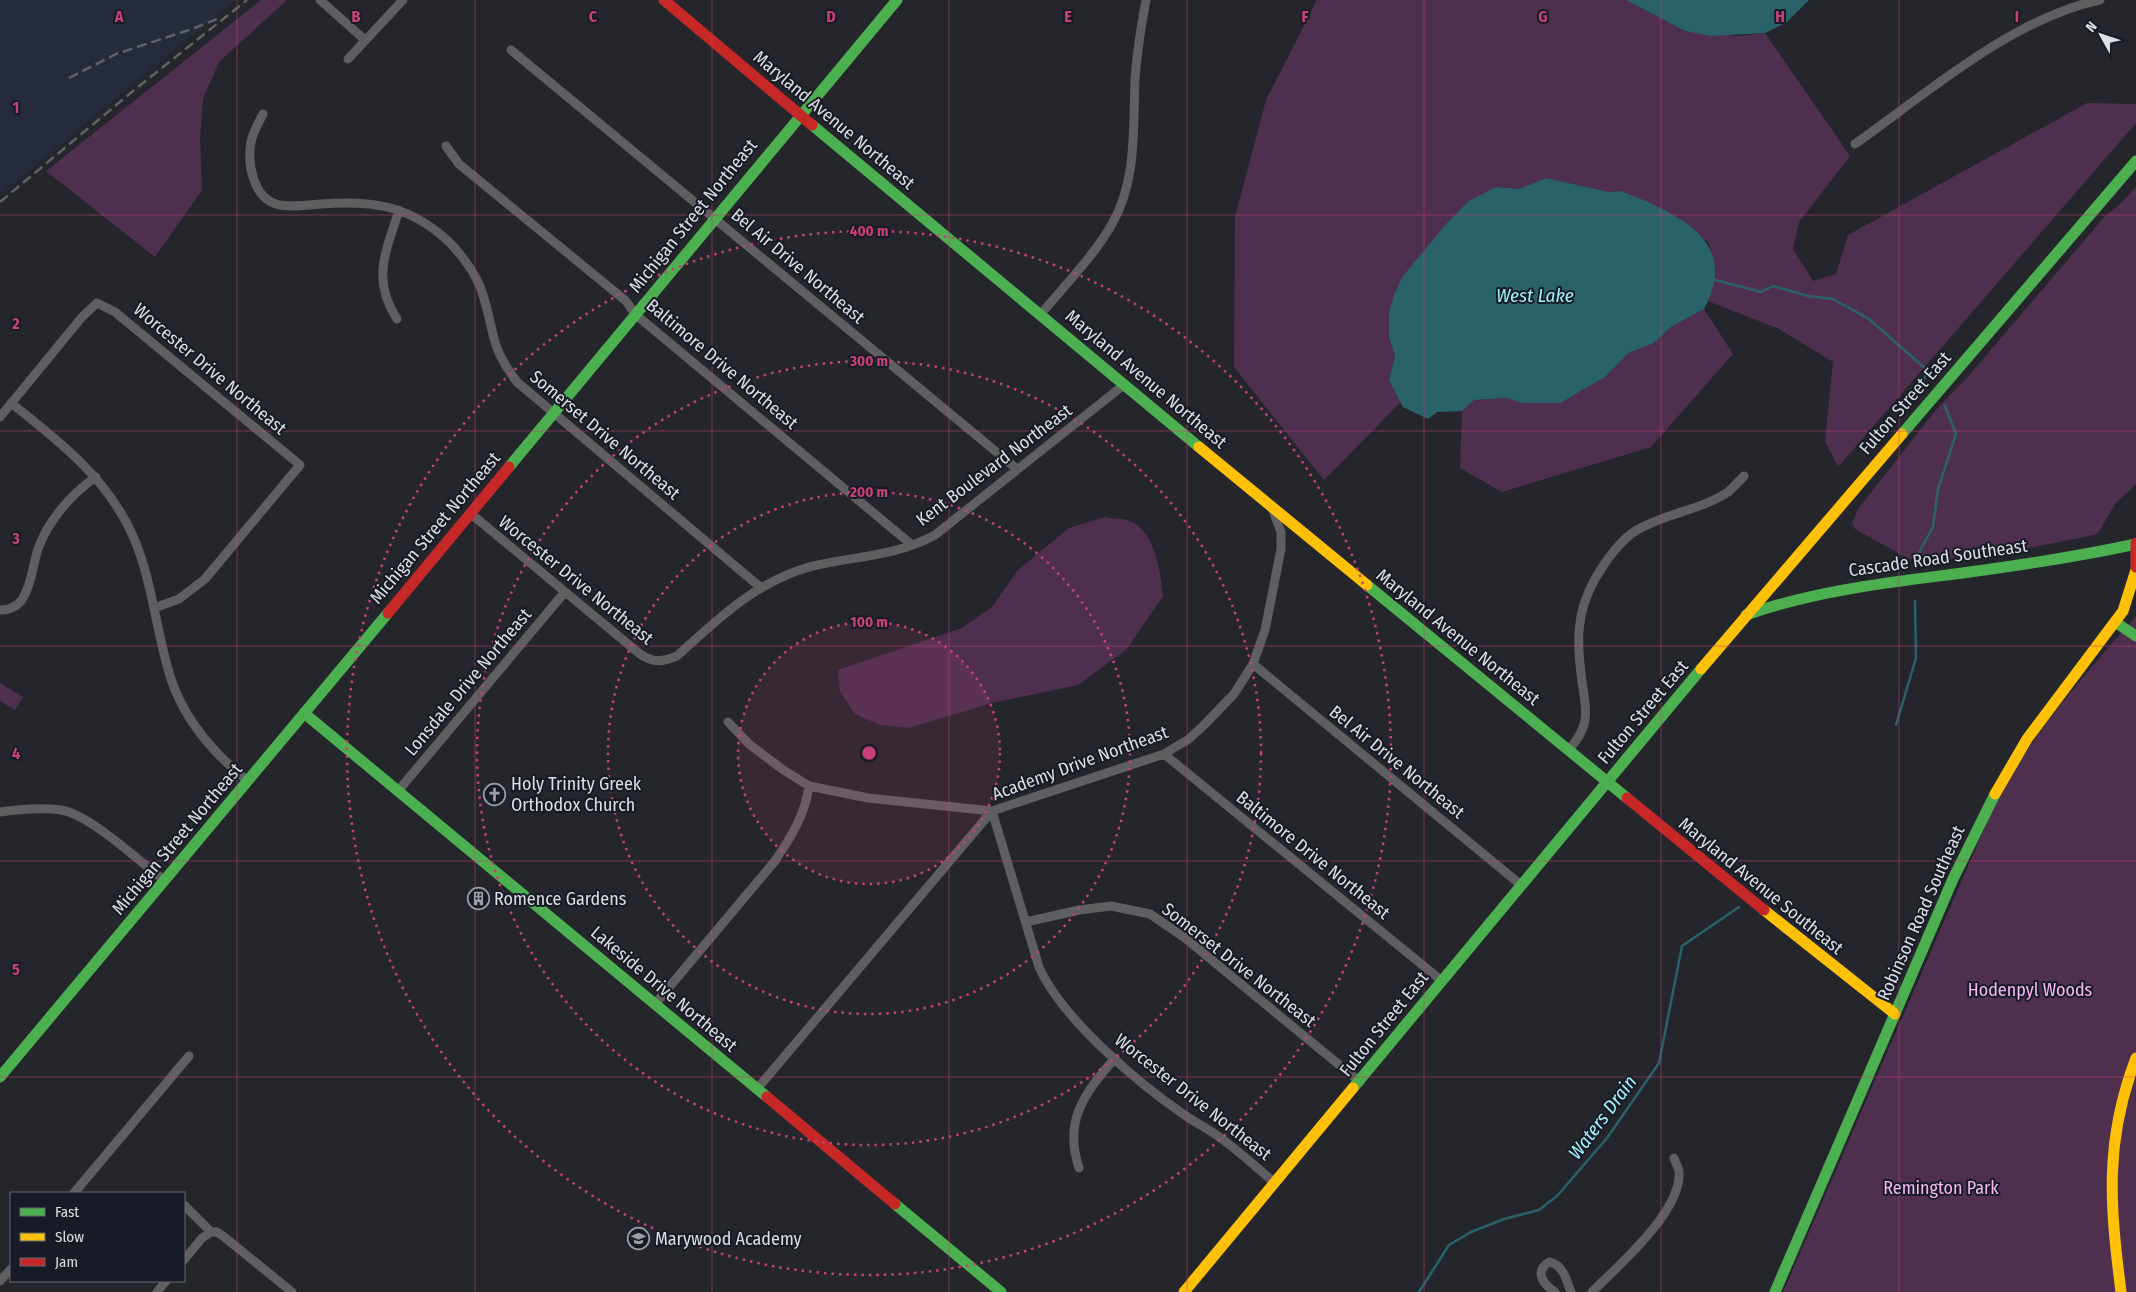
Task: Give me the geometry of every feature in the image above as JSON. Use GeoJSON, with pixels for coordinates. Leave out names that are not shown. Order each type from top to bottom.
{"type":"FeatureCollection","features":[{"type":"Feature","properties":{"kind":"main road","name":"Maryland Avenue Northeast"},"geometry":{"type":"LineString","coordinates":[[664,0],[1272,507],[1608,782]]}},
{"type":"Feature","properties":{"kind":"main road","name":"Michigan Street Northeast"},"geometry":{"type":"LineString","coordinates":[[0,1077],[896,0]]}},
{"type":"Feature","properties":{"kind":"main road","name":"Fulton Street East"},"geometry":{"type":"LineString","coordinates":[[1184,1292],[1746,615],[2136,161]]}},
{"type":"Feature","properties":{"kind":"main road","name":"Cascade Road Southeast"},"geometry":{"type":"LineString","coordinates":[[1746,615],[1782,602],[1827,591],[2030,564],[2136,544]]}},
{"type":"Feature","properties":{"kind":"main road","name":"Robinson Road Southeast"},"geometry":{"type":"LineString","coordinates":[[1775,1292],[1953,878],[2002,779],[2027,739],[2123,611],[2136,568],[2136,544]]}},
{"type":"Feature","properties":{"kind":"main road"},"geometry":{"type":"LineString","coordinates":[[2115,622],[2136,636]]}},
{"type":"Feature","properties":{"kind":"main road","name":"Lakeside Drive Northeast"},"geometry":{"type":"LineString","coordinates":[[304,713],[1001,1292]]}},
{"type":"Feature","properties":{"kind":"main road","name":"Maryland Avenue Southeast"},"geometry":{"type":"LineString","coordinates":[[1608,782],[1721,878],[1895,1014]]}},
{"type":"Feature","properties":{"kind":"main road"},"geometry":{"type":"LineString","coordinates":[[2121,1292],[2112,1212],[2110,1170],[2117,1112],[2136,1058]]}},
{"type":"Feature","properties":{"kind":"street"},"geometry":{"type":"LineString","coordinates":[[320,0],[365,40]]}},
{"type":"Feature","properties":{"kind":"street"},"geometry":{"type":"LineString","coordinates":[[348,59],[403,0]]}},
{"type":"Feature","properties":{"kind":"street"},"geometry":{"type":"LineString","coordinates":[[1041,314],[1104,236],[1118,212],[1125,193],[1132,150],[1138,42],[1146,0]]}},
{"type":"Feature","properties":{"kind":"street"},"geometry":{"type":"LineString","coordinates":[[1855,144],[1992,46],[2033,24],[2083,4],[2100,0]]}},
{"type":"Feature","properties":{"kind":"street","name":"Bel Air Drive Northeast"},"geometry":{"type":"LineString","coordinates":[[511,50],[1017,469]]}},
{"type":"Feature","properties":{"kind":"street","name":"Somerset Drive Northeast"},"geometry":{"type":"LineString","coordinates":[[263,114],[253,132],[250,145],[255,183],[264,197],[278,205],[296,206],[356,202],[374,203],[399,210],[428,225],[448,241],[478,280],[484,296],[495,344],[505,365],[517,382],[760,587]]}},
{"type":"Feature","properties":{"kind":"street","name":"Baltimore Drive Northeast"},"geometry":{"type":"LineString","coordinates":[[446,146],[459,164],[626,301],[635,314],[912,545]]}},
{"type":"Feature","properties":{"kind":"street"},"geometry":{"type":"LineString","coordinates":[[398,319],[387,303],[382,285],[385,256],[399,210]]}},
{"type":"Feature","properties":{"kind":"street","name":"Worcester Drive Northeast"},"geometry":{"type":"LineString","coordinates":[[11,403],[82,317],[97,303],[115,312],[300,465],[205,579],[179,599],[154,608]]}},
{"type":"Feature","properties":{"kind":"street","name":"Kent Boulevard Northeast"},"geometry":{"type":"LineString","coordinates":[[666,661],[677,656],[738,602],[760,587],[809,567],[882,554],[912,545],[935,535],[1125,384]]}},
{"type":"Feature","properties":{"kind":"street"},"geometry":{"type":"LineString","coordinates":[[0,417],[11,403],[64,445],[96,477],[120,511],[133,536],[154,608],[170,676],[178,696],[200,734],[212,749],[248,781]]}},
{"type":"Feature","properties":{"kind":"street"},"geometry":{"type":"LineString","coordinates":[[1569,750],[1578,739],[1586,720],[1578,652],[1579,632],[1581,610],[1595,579],[1617,549],[1635,530],[1667,516],[1710,502],[1730,491],[1744,476]]}},
{"type":"Feature","properties":{"kind":"street"},"geometry":{"type":"LineString","coordinates":[[0,610],[12,608],[22,600],[39,548],[48,530],[79,489],[96,477]]}},
{"type":"Feature","properties":{"kind":"street","name":"Academy Drive Northeast"},"geometry":{"type":"LineString","coordinates":[[757,1089],[992,811],[1164,754],[1189,739],[1234,694],[1253,664],[1264,630],[1280,549],[1281,532],[1272,507]]}},
{"type":"Feature","properties":{"kind":"street","name":"Worcester Drive Northeast"},"geometry":{"type":"LineString","coordinates":[[470,513],[564,593],[640,654],[649,660],[666,661]]}},
{"type":"Feature","properties":{"kind":"street","name":"Lonsdale Drive Northeast"},"geometry":{"type":"LineString","coordinates":[[398,792],[564,593]]}},
{"type":"Feature","properties":{"kind":"street","name":"Bel Air Drive Northeast"},"geometry":{"type":"LineString","coordinates":[[1253,664],[1521,885]]}},
{"type":"Feature","properties":{"kind":"street"},"geometry":{"type":"LineString","coordinates":[[728,722],[749,744],[782,770],[809,786],[868,798],[992,811]]}},
{"type":"Feature","properties":{"kind":"street","name":"Baltimore Drive Northeast"},"geometry":{"type":"LineString","coordinates":[[1164,754],[1442,981]]}},
{"type":"Feature","properties":{"kind":"street"},"geometry":{"type":"LineString","coordinates":[[655,1004],[775,861],[791,838],[802,815],[809,786]]}},
{"type":"Feature","properties":{"kind":"street"},"geometry":{"type":"LineString","coordinates":[[0,812],[29,808],[63,810],[89,821],[165,881]]}},
{"type":"Feature","properties":{"kind":"street","name":"Worcester Drive Northeast"},"geometry":{"type":"LineString","coordinates":[[992,811],[1039,967],[1047,984],[1076,1021],[1115,1058],[1185,1115],[1223,1139],[1275,1183]]}},
{"type":"Feature","properties":{"kind":"street","name":"Somerset Drive Northeast"},"geometry":{"type":"LineString","coordinates":[[1026,922],[1079,910],[1111,906],[1150,914],[1185,938],[1360,1082]]}},
{"type":"Feature","properties":{"kind":"street"},"geometry":{"type":"LineString","coordinates":[[75,1192],[189,1056]]}},
{"type":"Feature","properties":{"kind":"street"},"geometry":{"type":"LineString","coordinates":[[1079,1168],[1073,1143],[1075,1121],[1087,1094],[1115,1058]]}},
{"type":"Feature","properties":{"kind":"street"},"geometry":{"type":"LineString","coordinates":[[1592,1292],[1640,1244],[1667,1210],[1676,1191],[1679,1172],[1674,1158]]}},
{"type":"Feature","properties":{"kind":"street"},"geometry":{"type":"LineString","coordinates":[[185,1206],[211,1232]]}},
{"type":"Feature","properties":{"kind":"street"},"geometry":{"type":"LineString","coordinates":[[185,1259],[202,1238],[211,1232],[217,1232],[292,1292]]}},
{"type":"Feature","properties":{"kind":"street"},"geometry":{"type":"LineString","coordinates":[[1555,1292],[1542,1281],[1541,1274],[1544,1266],[1549,1262],[1555,1263],[1564,1273],[1571,1292]]}},
{"type":"Feature","properties":{"kind":"street"},"geometry":{"type":"LineString","coordinates":[[0,1281],[10,1269]]}},
{"type":"Feature","properties":{"kind":"street"},"geometry":{"type":"LineString","coordinates":[[157,1292],[165,1282]]}},
{"type":"Feature","properties":{"kind":"shaded area"},"geometry":{"type":"Polygon","coordinates":[[[0,0],[236,0],[0,195],[0,0]]]}},
{"type":"Feature","properties":{"kind":"green space"},"geometry":{"type":"Polygon","coordinates":[[[261,0],[287,0],[219,62],[203,99],[200,138],[202,190],[155,257],[46,171],[261,0]]]}},
{"type":"Feature","properties":{"kind":"green space"},"geometry":{"type":"Polygon","coordinates":[[[1317,0],[1626,0],[1685,31],[1739,36],[1765,33],[1850,156],[1799,222],[1793,249],[1813,281],[1836,274],[1848,235],[2087,103],[2136,104],[2136,123],[1838,467],[1825,441],[1833,362],[1779,329],[1708,301],[1714,272],[1708,242],[1621,191],[1609,192],[1546,178],[1519,189],[1496,187],[1389,337],[1395,356],[1389,380],[1401,402],[1324,480],[1234,367],[1235,217],[1266,100],[1317,0]]]}},
{"type":"Feature","properties":{"kind":"green space"},"geometry":{"type":"Polygon","coordinates":[[[2136,187],[2136,484],[2115,504],[2100,530],[2096,534],[2085,537],[2012,551],[1954,559],[1924,560],[1909,559],[1855,529],[1852,523],[1858,509],[1935,411],[1972,372],[2106,215],[2117,207],[2136,187]]]}},
{"type":"Feature","properties":{"kind":"green space"},"geometry":{"type":"Polygon","coordinates":[[[1704,309],[1733,354],[1651,447],[1502,492],[1460,468],[1462,411],[1473,400],[1507,398],[1522,403],[1605,377],[1629,353],[1654,343],[1671,327],[1704,309]]]}},
{"type":"Feature","properties":{"kind":"green space"},"geometry":{"type":"Polygon","coordinates":[[[1105,517],[1129,521],[1140,527],[1152,544],[1160,576],[1163,596],[1127,649],[1078,685],[992,703],[908,728],[880,725],[855,714],[840,691],[838,670],[962,628],[992,607],[1018,570],[1069,528],[1105,517]]]}},
{"type":"Feature","properties":{"kind":"green space"},"geometry":{"type":"Polygon","coordinates":[[[2136,616],[2136,1292],[1783,1292],[1989,818],[2003,790],[2055,712],[2136,616]]]}},
{"type":"Feature","properties":{"kind":"green space"},"geometry":{"type":"Polygon","coordinates":[[[0,683],[23,697],[15,710],[0,701],[0,683]]]}},
{"type":"Feature","properties":{"kind":"water"},"geometry":{"type":"Polygon","coordinates":[[[1626,0],[1809,0],[1787,22],[1765,33],[1711,36],[1685,31],[1626,0]]]}},
{"type":"Feature","properties":{"kind":"water","name":"West Lake"},"geometry":{"type":"Polygon","coordinates":[[[1546,178],[1609,192],[1621,191],[1662,208],[1681,219],[1697,232],[1708,246],[1715,264],[1714,285],[1704,309],[1671,327],[1654,343],[1629,353],[1605,377],[1560,403],[1522,403],[1507,398],[1474,400],[1462,411],[1437,412],[1428,419],[1403,407],[1389,380],[1395,356],[1389,337],[1389,313],[1394,295],[1403,276],[1447,223],[1469,201],[1496,187],[1519,189],[1546,178]]]}},
{"type":"Feature","properties":{"kind":"waterway","name":"Waters Drain"},"geometry":{"type":"LineString","coordinates":[[1715,280],[1761,292],[1773,286],[1808,296],[1833,299],[1869,319],[1927,370],[1922,385]]}},
{"type":"Feature","properties":{"kind":"waterway","name":"Waters Drain"},"geometry":{"type":"LineString","coordinates":[[1917,556],[1933,527],[1938,489],[1956,434],[1945,406]]}},
{"type":"Feature","properties":{"kind":"waterway","name":"Waters Drain"},"geometry":{"type":"LineString","coordinates":[[1896,725],[1916,658],[1915,601]]}},
{"type":"Feature","properties":{"kind":"waterway","name":"Waters Drain"},"geometry":{"type":"LineString","coordinates":[[1419,1292],[1449,1245],[1471,1232],[1504,1219],[1539,1210],[1557,1196],[1607,1138],[1659,1063],[1682,946],[1739,907]]}},
{"type":"Feature","properties":{"kind":"railway"},"geometry":{"type":"LineString","coordinates":[[0,202],[133,91],[247,0]]}},
{"type":"Feature","properties":{"kind":"railway"},"geometry":{"type":"LineString","coordinates":[[69,78],[116,54],[217,19]]}},
{"type":"Feature","properties":{"kind":"traffic: fast"},"geometry":{"type":"LineString","coordinates":[[509,467],[897,0]]}},
{"type":"Feature","properties":{"kind":"traffic: fast"},"geometry":{"type":"LineString","coordinates":[[812,125],[1199,447]]}},
{"type":"Feature","properties":{"kind":"traffic: fast"},"geometry":{"type":"LineString","coordinates":[[1902,434],[2136,161]]}},
{"type":"Feature","properties":{"kind":"traffic: fast"},"geometry":{"type":"LineString","coordinates":[[1746,615],[1797,600],[1849,589],[2023,564],[2136,544]]}},
{"type":"Feature","properties":{"kind":"traffic: fast"},"geometry":{"type":"LineString","coordinates":[[1367,585],[1627,798]]}},
{"type":"Feature","properties":{"kind":"traffic: fast"},"geometry":{"type":"LineString","coordinates":[[0,1077],[388,613]]}},
{"type":"Feature","properties":{"kind":"traffic: fast"},"geometry":{"type":"LineString","coordinates":[[2115,622],[2136,636]]}},
{"type":"Feature","properties":{"kind":"traffic: fast"},"geometry":{"type":"LineString","coordinates":[[1353,1088],[1701,669]]}},
{"type":"Feature","properties":{"kind":"traffic: fast"},"geometry":{"type":"LineString","coordinates":[[304,713],[767,1097]]}},
{"type":"Feature","properties":{"kind":"traffic: fast"},"geometry":{"type":"LineString","coordinates":[[1775,1292],[1953,879],[1995,794]]}},
{"type":"Feature","properties":{"kind":"traffic: fast"},"geometry":{"type":"LineString","coordinates":[[895,1204],[1001,1292]]}},
{"type":"Feature","properties":{"kind":"traffic: slow"},"geometry":{"type":"LineString","coordinates":[[1701,669],[1902,434]]}},
{"type":"Feature","properties":{"kind":"traffic: slow"},"geometry":{"type":"LineString","coordinates":[[1199,447],[1367,585]]}},
{"type":"Feature","properties":{"kind":"traffic: slow"},"geometry":{"type":"LineString","coordinates":[[1995,794],[2027,739],[2123,611],[2136,570]]}},
{"type":"Feature","properties":{"kind":"traffic: slow"},"geometry":{"type":"LineString","coordinates":[[1764,910],[1895,1014]]}},
{"type":"Feature","properties":{"kind":"traffic: slow"},"geometry":{"type":"LineString","coordinates":[[2121,1292],[2114,1231],[2112,1174],[2119,1118],[2136,1058]]}},
{"type":"Feature","properties":{"kind":"traffic: slow"},"geometry":{"type":"LineString","coordinates":[[1184,1292],[1353,1088]]}},
{"type":"Feature","properties":{"kind":"traffic: jam"},"geometry":{"type":"LineString","coordinates":[[664,0],[812,125]]}},
{"type":"Feature","properties":{"kind":"traffic: jam"},"geometry":{"type":"LineString","coordinates":[[388,613],[509,467]]}},
{"type":"Feature","properties":{"kind":"traffic: jam"},"geometry":{"type":"LineString","coordinates":[[2136,543],[2136,567]]}},
{"type":"Feature","properties":{"kind":"traffic: jam"},"geometry":{"type":"LineString","coordinates":[[1627,798],[1764,910]]}},
{"type":"Feature","properties":{"kind":"traffic: jam"},"geometry":{"type":"LineString","coordinates":[[767,1097],[895,1204]]}},
{"type":"Feature","properties":{"kind":"place","name":"Holy Trinity Greek Orthodox Church"},"geometry":{"type":"Point","coordinates":[495,794]}},
{"type":"Feature","properties":{"kind":"place","name":"Romence Gardens"},"geometry":{"type":"Point","coordinates":[478,899]}},
{"type":"Feature","properties":{"kind":"place","name":"Marywood Academy"},"geometry":{"type":"Point","coordinates":[639,1239]}},
{"type":"Feature","properties":{"kind":"park label","name":"Hodenpyl Woods"},"geometry":{"type":"Point","coordinates":[2030,990]}},
{"type":"Feature","properties":{"kind":"park label","name":"Remington Park"},"geometry":{"type":"Point","coordinates":[1941,1188]}}]}
